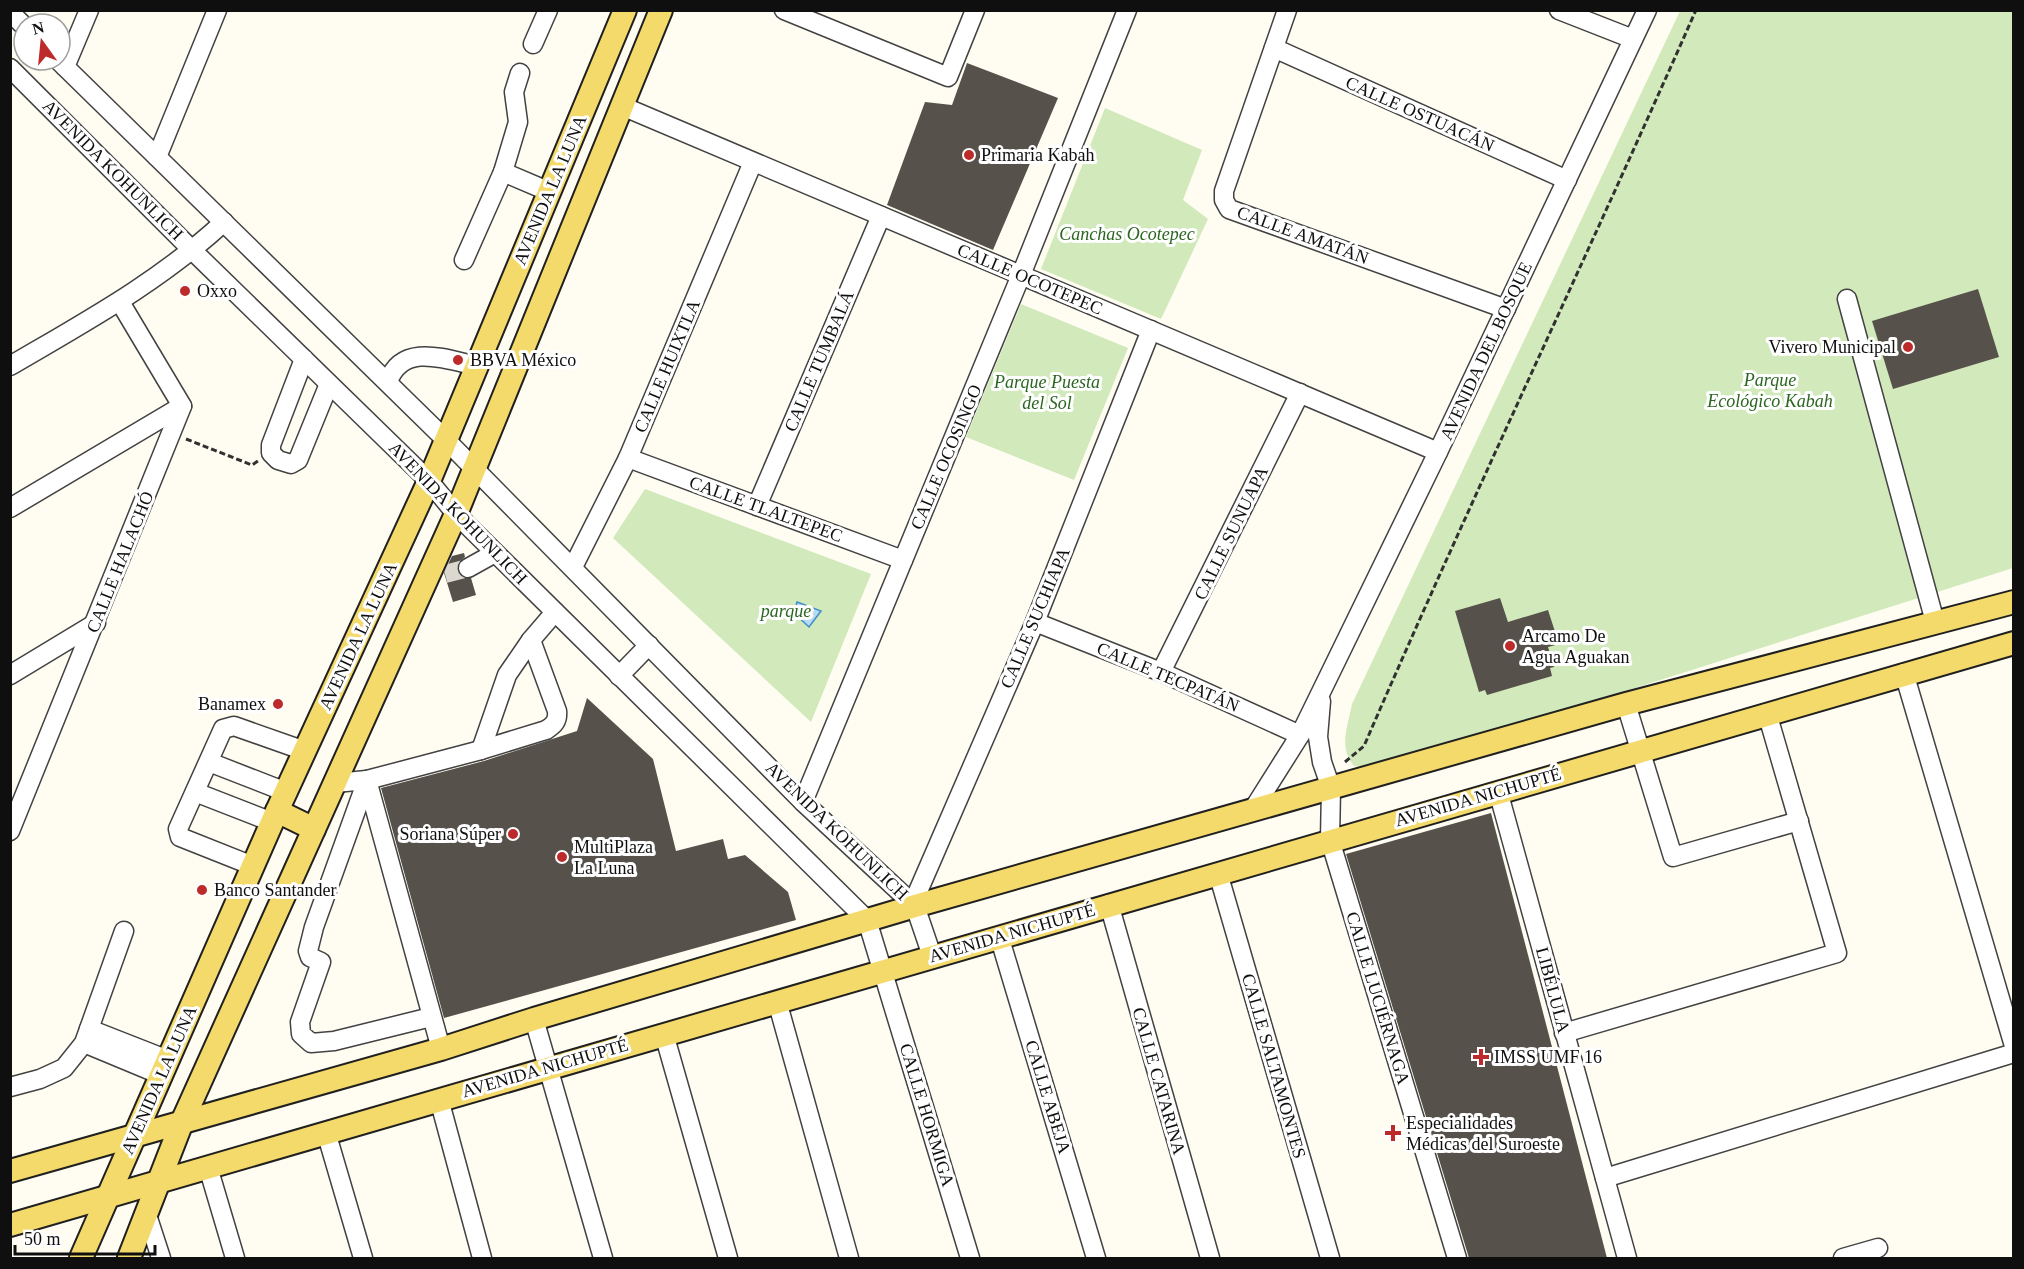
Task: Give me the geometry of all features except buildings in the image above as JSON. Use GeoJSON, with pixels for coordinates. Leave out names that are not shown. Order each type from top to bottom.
{"type":"FeatureCollection","features":[{"type":"Feature","properties":{"kind":"main road","name":"AVENIDA LA LUNA"},"geometry":{"type":"LineString","coordinates":[[81,1258],[278,808],[429,482],[625,10]]}},
{"type":"Feature","properties":{"kind":"main road","name":"AVENIDA LA LUNA"},"geometry":{"type":"LineString","coordinates":[[129,1258],[182,1122],[314,829],[438,573],[456,514],[661,10]]}},
{"type":"Feature","properties":{"kind":"main road"},"geometry":{"type":"LineString","coordinates":[[10,1171],[441,1049],[534,1018],[867,920],[914,904],[1252,811],[1329,783],[2013,602]]}},
{"type":"Feature","properties":{"kind":"main road","name":"AVENIDA NICHUPTÉ"},"geometry":{"type":"LineString","coordinates":[[10,1225],[2013,643]]}},
{"type":"Feature","properties":{"kind":"main road"},"geometry":{"type":"LineString","coordinates":[[278,808],[314,829]]}},
{"type":"Feature","properties":{"kind":"street"},"geometry":{"type":"LineString","coordinates":[[72,44],[89,10]]}},
{"type":"Feature","properties":{"kind":"street"},"geometry":{"type":"LineString","coordinates":[[157,157],[218,10]]}},
{"type":"Feature","properties":{"kind":"street"},"geometry":{"type":"LineString","coordinates":[[533,45],[548,10]]}},
{"type":"Feature","properties":{"kind":"street"},"geometry":{"type":"LineString","coordinates":[[559,10],[564,10]]}},
{"type":"Feature","properties":{"kind":"street"},"geometry":{"type":"LineString","coordinates":[[784,10],[948,76],[975,10]]}},
{"type":"Feature","properties":{"kind":"street","name":"CALLE OCOSINGO"},"geometry":{"type":"LineString","coordinates":[[803,802],[1021,275],[1127,10]]}},
{"type":"Feature","properties":{"kind":"street","name":"CALLE AMATÁN"},"geometry":{"type":"LineString","coordinates":[[1287,10],[1224,192],[1224,200],[1229,208],[1506,309]]}},
{"type":"Feature","properties":{"kind":"street"},"geometry":{"type":"LineString","coordinates":[[1559,10],[1633,39]]}},
{"type":"Feature","properties":{"kind":"street","name":"AVENIDA DEL BOSQUE"},"geometry":{"type":"LineString","coordinates":[[1252,811],[1300,735],[1438,452],[1647,10]]}},
{"type":"Feature","properties":{"kind":"street","name":"CALLE OSTUACÁN"},"geometry":{"type":"LineString","coordinates":[[1274,48],[1567,180]]}},
{"type":"Feature","properties":{"kind":"street","name":"AVENIDA KOHUNLICH"},"geometry":{"type":"LineString","coordinates":[[10,68],[429,482],[456,514],[495,553],[867,920],[884,971]]}},
{"type":"Feature","properties":{"kind":"street","name":"AVENIDA KOHUNLICH"},"geometry":{"type":"LineString","coordinates":[[70,72],[446,440],[803,802],[914,904],[932,956]]}},
{"type":"Feature","properties":{"kind":"street"},"geometry":{"type":"LineString","coordinates":[[464,260],[503,172],[518,122],[514,92],[519,73]]}},
{"type":"Feature","properties":{"kind":"street","name":"CALLE OCOTEPEC"},"geometry":{"type":"LineString","coordinates":[[622,106],[1438,452]]}},
{"type":"Feature","properties":{"kind":"street","name":"CALLE HUIXTLA"},"geometry":{"type":"LineString","coordinates":[[573,567],[628,458],[753,162]]}},
{"type":"Feature","properties":{"kind":"street"},"geometry":{"type":"LineString","coordinates":[[503,172],[550,192]]}},
{"type":"Feature","properties":{"kind":"street","name":"CALLE TUMBALÁ"},"geometry":{"type":"LineString","coordinates":[[757,506],[881,216]]}},
{"type":"Feature","properties":{"kind":"street"},"geometry":{"type":"LineString","coordinates":[[10,366],[120,302],[193,251],[224,222]]}},
{"type":"Feature","properties":{"kind":"street"},"geometry":{"type":"LineString","coordinates":[[1847,299],[1935,622]]}},
{"type":"Feature","properties":{"kind":"street"},"geometry":{"type":"LineString","coordinates":[[10,508],[182,406],[120,302]]}},
{"type":"Feature","properties":{"kind":"street","name":"CALLE SUCHIAPA"},"geometry":{"type":"LineString","coordinates":[[914,904],[1035,622],[1150,330]]}},
{"type":"Feature","properties":{"kind":"street"},"geometry":{"type":"LineString","coordinates":[[387,382],[400,362],[420,356],[477,366]]}},
{"type":"Feature","properties":{"kind":"street"},"geometry":{"type":"LineString","coordinates":[[304,359],[271,445],[271,453],[278,460],[291,464],[298,460],[329,384]]}},
{"type":"Feature","properties":{"kind":"street","name":"CALLE SUNUAPA"},"geometry":{"type":"LineString","coordinates":[[1161,672],[1300,393]]}},
{"type":"Feature","properties":{"kind":"street","name":"CALLE HALACHÓ"},"geometry":{"type":"LineString","coordinates":[[10,831],[182,406]]}},
{"type":"Feature","properties":{"kind":"street","name":"CALLE TLALTEPEC"},"geometry":{"type":"LineString","coordinates":[[628,458],[903,560]]}},
{"type":"Feature","properties":{"kind":"street"},"geometry":{"type":"LineString","coordinates":[[468,568],[495,553]]}},
{"type":"Feature","properties":{"kind":"street"},"geometry":{"type":"LineString","coordinates":[[481,750],[507,675],[531,640],[555,612]]}},
{"type":"Feature","properties":{"kind":"street","name":"CALLE TECPATÁN"},"geometry":{"type":"LineString","coordinates":[[1035,622],[1161,672],[1300,735]]}},
{"type":"Feature","properties":{"kind":"street"},"geometry":{"type":"LineString","coordinates":[[10,675],[96,623]]}},
{"type":"Feature","properties":{"kind":"street"},"geometry":{"type":"LineString","coordinates":[[335,783],[367,780],[546,730],[558,718],[557,711],[531,640]]}},
{"type":"Feature","properties":{"kind":"street"},"geometry":{"type":"LineString","coordinates":[[619,675],[649,645]]}},
{"type":"Feature","properties":{"kind":"street"},"geometry":{"type":"LineString","coordinates":[[1904,673],[2013,1046]]}},
{"type":"Feature","properties":{"kind":"street","name":"AVENIDA DEL BOSQUE"},"geometry":{"type":"LineString","coordinates":[[1322,690],[1318,737],[1322,762],[1329,783],[1330,840]]}},
{"type":"Feature","properties":{"kind":"street"},"geometry":{"type":"LineString","coordinates":[[1626,704],[1673,857],[1799,821]]}},
{"type":"Feature","properties":{"kind":"street"},"geometry":{"type":"LineString","coordinates":[[1564,1033],[1837,953],[1767,713]]}},
{"type":"Feature","properties":{"kind":"street"},"geometry":{"type":"LineString","coordinates":[[253,866],[180,837],[178,830],[223,729],[234,726],[305,751]]}},
{"type":"Feature","properties":{"kind":"street"},"geometry":{"type":"LineString","coordinates":[[209,762],[278,808]]}},
{"type":"Feature","properties":{"kind":"street"},"geometry":{"type":"LineString","coordinates":[[367,780],[314,927],[308,951],[310,957],[321,962],[300,1022],[301,1034],[312,1043],[334,1041],[431,1017]]}},
{"type":"Feature","properties":{"kind":"street"},"geometry":{"type":"LineString","coordinates":[[367,780],[441,1049]]}},
{"type":"Feature","properties":{"kind":"street","name":"LIBÉLULA"},"geometry":{"type":"LineString","coordinates":[[1498,791],[1627,1258]]}},
{"type":"Feature","properties":{"kind":"street"},"geometry":{"type":"LineString","coordinates":[[195,792],[278,808]]}},
{"type":"Feature","properties":{"kind":"street","name":"CALLE LUCIÉRNAGA"},"geometry":{"type":"LineString","coordinates":[[1330,840],[1457,1258]]}},
{"type":"Feature","properties":{"kind":"street","name":"CALLE SALTAMONTES"},"geometry":{"type":"LineString","coordinates":[[1218,873],[1330,1258]]}},
{"type":"Feature","properties":{"kind":"street","name":"CALLE CATARINA"},"geometry":{"type":"LineString","coordinates":[[1109,904],[1210,1258]]}},
{"type":"Feature","properties":{"kind":"street"},"geometry":{"type":"LineString","coordinates":[[10,1087],[40,1079],[64,1068],[86,1036],[124,931]]}},
{"type":"Feature","properties":{"kind":"street","name":"CALLE ABEJA"},"geometry":{"type":"LineString","coordinates":[[999,936],[1096,1258]]}},
{"type":"Feature","properties":{"kind":"street","name":"CALLE HORMIGA"},"geometry":{"type":"LineString","coordinates":[[884,971],[970,1258]]}},
{"type":"Feature","properties":{"kind":"street"},"geometry":{"type":"LineString","coordinates":[[777,1001],[849,1258]]}},
{"type":"Feature","properties":{"kind":"street"},"geometry":{"type":"LineString","coordinates":[[534,1018],[603,1258]]}},
{"type":"Feature","properties":{"kind":"street"},"geometry":{"type":"LineString","coordinates":[[664,1034],[728,1258]]}},
{"type":"Feature","properties":{"kind":"street"},"geometry":{"type":"LineString","coordinates":[[86,1036],[164,1067]]}},
{"type":"Feature","properties":{"kind":"street"},"geometry":{"type":"LineString","coordinates":[[1605,1178],[2013,1053]]}},
{"type":"Feature","properties":{"kind":"street"},"geometry":{"type":"LineString","coordinates":[[438,1099],[482,1258]]}},
{"type":"Feature","properties":{"kind":"street"},"geometry":{"type":"LineString","coordinates":[[326,1132],[363,1258]]}},
{"type":"Feature","properties":{"kind":"street"},"geometry":{"type":"LineString","coordinates":[[208,1167],[235,1258]]}},
{"type":"Feature","properties":{"kind":"street"},"geometry":{"type":"LineString","coordinates":[[147,1215],[161,1258]]}},
{"type":"Feature","properties":{"kind":"street"},"geometry":{"type":"LineString","coordinates":[[1843,1258],[1878,1248]]}},
{"type":"Feature","properties":{"kind":"path"},"geometry":{"type":"LineString","coordinates":[[1329,783],[1364,746],[1427,601],[1620,183],[1696,10]]}},
{"type":"Feature","properties":{"kind":"path"},"geometry":{"type":"LineString","coordinates":[[171,433],[252,465],[271,453]]}},
{"type":"Feature","properties":{"kind":"green space","name":"Parque Ecológico Kabah"},"geometry":{"type":"Polygon","coordinates":[[[1680,11],[2013,11],[2013,568],[1408,760],[1372,768],[1354,766],[1349,759],[1345,744],[1352,704],[1680,11]]]}},
{"type":"Feature","properties":{"kind":"green space","name":"Canchas Ocotepec"},"geometry":{"type":"Polygon","coordinates":[[[1105,108],[1202,150],[1183,200],[1208,219],[1161,319],[1041,269],[1105,108]]]}},
{"type":"Feature","properties":{"kind":"green space","name":"Parque Puesta del Sol"},"geometry":{"type":"Polygon","coordinates":[[[1021,304],[1128,348],[1074,480],[966,437],[1021,304]]]}},
{"type":"Feature","properties":{"kind":"green space","name":"parque"},"geometry":{"type":"Polygon","coordinates":[[[645,489],[871,574],[811,722],[613,538],[645,489]]]}},
{"type":"Feature","properties":{"kind":"water"},"geometry":{"type":"Polygon","coordinates":[[[797,602],[821,611],[809,627],[794,613],[797,602]]]}},
{"type":"Feature","properties":{"kind":"tunnel"},"geometry":{"type":"LineString","coordinates":[[445,574],[468,568]]}},
{"type":"Feature","properties":{"kind":"place","name":"Primaria Kabah"},"geometry":{"type":"Point","coordinates":[969,155]}},
{"type":"Feature","properties":{"kind":"place","name":"Oxxo"},"geometry":{"type":"Point","coordinates":[185,291]}},
{"type":"Feature","properties":{"kind":"place","name":"Vivero Municipal"},"geometry":{"type":"Point","coordinates":[1908,347]}},
{"type":"Feature","properties":{"kind":"place","name":"BBVA México"},"geometry":{"type":"Point","coordinates":[458,360]}},
{"type":"Feature","properties":{"kind":"place","name":"Arcamo De Agua Aguakan"},"geometry":{"type":"Point","coordinates":[1510,646]}},
{"type":"Feature","properties":{"kind":"place","name":"Banamex"},"geometry":{"type":"Point","coordinates":[278,704]}},
{"type":"Feature","properties":{"kind":"place","name":"Soriana Súper"},"geometry":{"type":"Point","coordinates":[513,834]}},
{"type":"Feature","properties":{"kind":"place","name":"MultiPlaza La Luna"},"geometry":{"type":"Point","coordinates":[562,857]}},
{"type":"Feature","properties":{"kind":"place","name":"Banco Santander"},"geometry":{"type":"Point","coordinates":[202,890]}},
{"type":"Feature","properties":{"kind":"place","name":"IMSS UMF 16"},"geometry":{"type":"Point","coordinates":[1481,1057]}},
{"type":"Feature","properties":{"kind":"place","name":"Especialidades Médicas del Suroeste"},"geometry":{"type":"Point","coordinates":[1393,1133]}}]}
